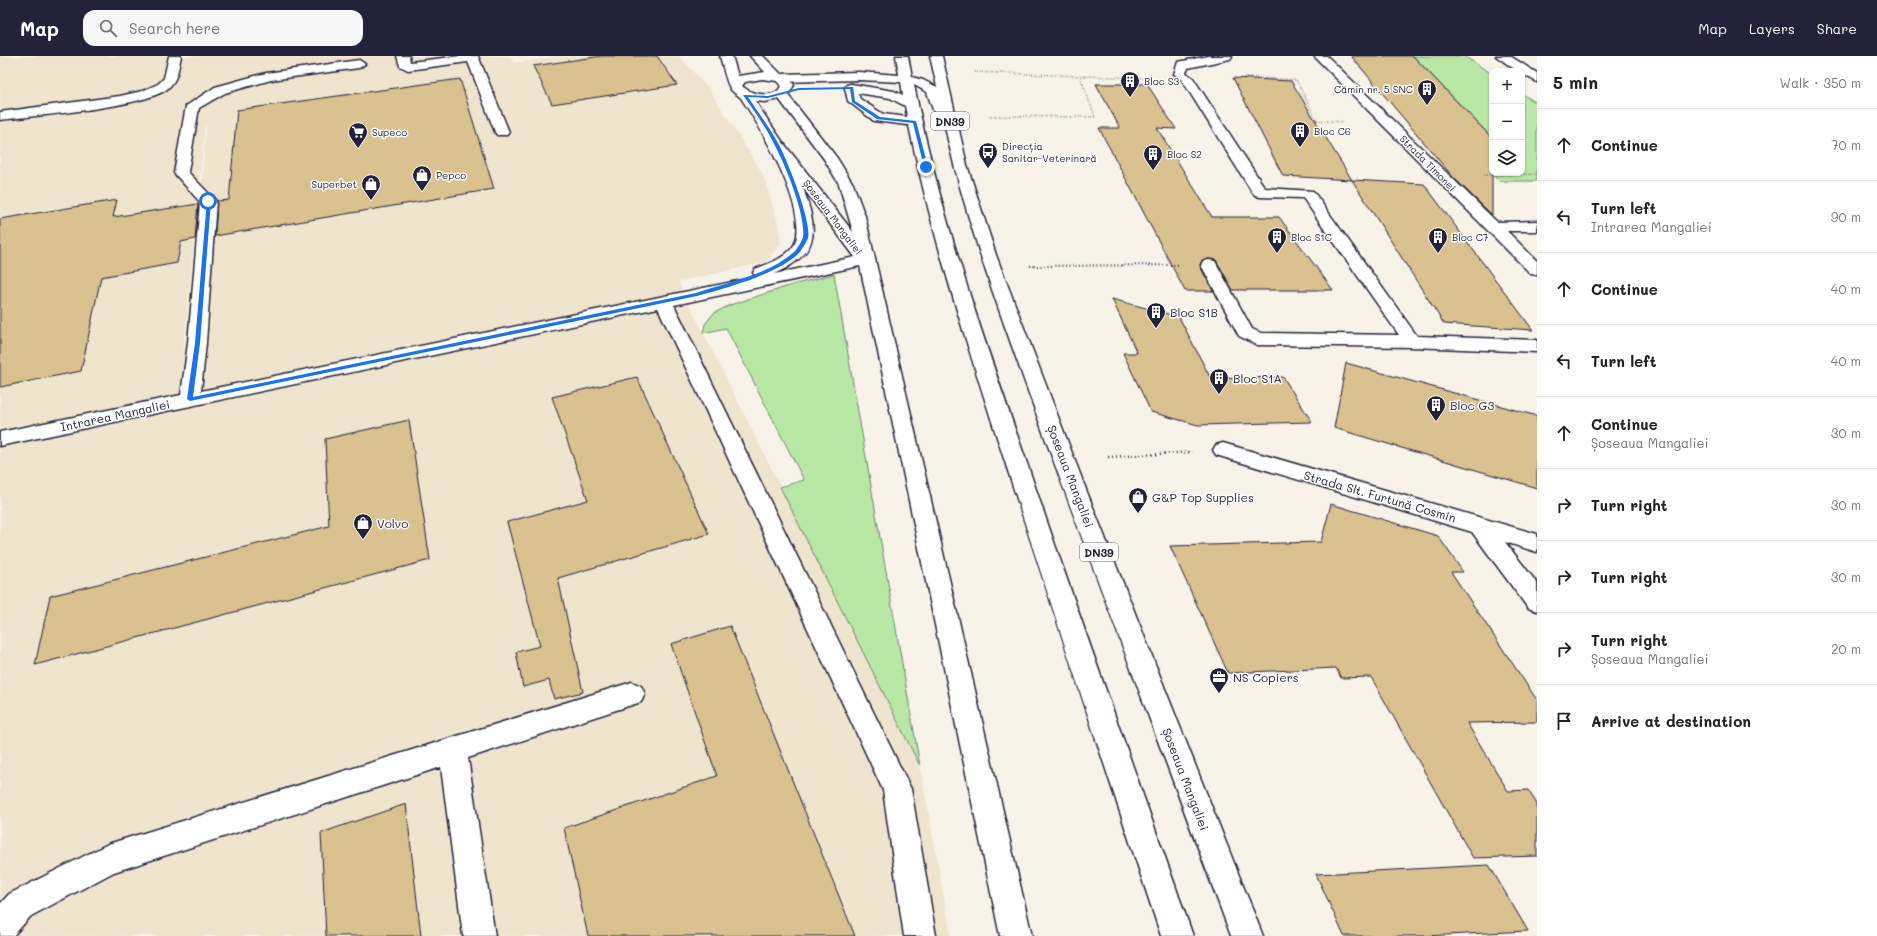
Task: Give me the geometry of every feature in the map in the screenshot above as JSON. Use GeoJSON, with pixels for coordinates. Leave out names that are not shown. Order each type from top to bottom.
{"type":"FeatureCollection","features":[{"type":"Feature","properties":{"kind":"main road"},"geometry":{"type":"LineString","coordinates":[[0,116],[120,100],[146,94],[162,87],[170,79],[175,56]]}},
{"type":"Feature","properties":{"kind":"main road"},"geometry":{"type":"LineString","coordinates":[[403,56],[404,63],[408,66],[472,57],[502,132]]}},
{"type":"Feature","properties":{"kind":"main road","name":"Șoseaua Mangaliei"},"geometry":{"type":"LineString","coordinates":[[726,56],[740,90],[776,143],[865,260]]}},
{"type":"Feature","properties":{"kind":"main road"},"geometry":{"type":"LineString","coordinates":[[756,56],[779,78]]}},
{"type":"Feature","properties":{"kind":"main road"},"geometry":{"type":"LineString","coordinates":[[902,56],[915,122],[949,258],[985,372],[1177,936]]}},
{"type":"Feature","properties":{"kind":"main road","name":"Șoseaua Mangaliei"},"geometry":{"type":"LineString","coordinates":[[936,56],[955,148],[988,255],[1079,499],[1247,936]]}},
{"type":"Feature","properties":{"kind":"main road"},"geometry":{"type":"LineString","coordinates":[[1226,56],[1182,65],[1180,74],[1187,78],[1260,192],[1308,194],[1412,341]]}},
{"type":"Feature","properties":{"kind":"main road","name":"Strada Timonei"},"geometry":{"type":"LineString","coordinates":[[1320,56],[1537,270]]}},
{"type":"Feature","properties":{"kind":"main road"},"geometry":{"type":"LineString","coordinates":[[1502,56],[1537,78]]}},
{"type":"Feature","properties":{"kind":"main road"},"geometry":{"type":"LineString","coordinates":[[190,399],[197,343],[208,201],[181,173],[194,106],[220,90],[270,76],[359,64]]}},
{"type":"Feature","properties":{"kind":"main road"},"geometry":{"type":"LineString","coordinates":[[911,104],[890,94],[851,88],[819,87],[784,92],[768,97],[740,90],[741,79],[762,75],[779,78],[884,77],[918,81],[931,88],[937,102],[942,122],[955,148]]}},
{"type":"Feature","properties":{"kind":"main road","name":"Șoseaua Mangaliei"},"geometry":{"type":"LineString","coordinates":[[779,78],[788,85],[784,92],[830,158],[846,184],[857,216],[865,260],[1016,936]]}},
{"type":"Feature","properties":{"kind":"main road"},"geometry":{"type":"LineString","coordinates":[[851,88],[854,101],[879,118],[915,122]]}},
{"type":"Feature","properties":{"kind":"main road"},"geometry":{"type":"LineString","coordinates":[[697,294],[753,276],[780,265],[797,252],[805,238],[800,204],[776,143]]}},
{"type":"Feature","properties":{"kind":"main road"},"geometry":{"type":"LineString","coordinates":[[1493,226],[1537,226]]}},
{"type":"Feature","properties":{"kind":"main road","name":"Intrarea Mangaliei"},"geometry":{"type":"LineString","coordinates":[[0,439],[865,260]]}},
{"type":"Feature","properties":{"kind":"main road"},"geometry":{"type":"LineString","coordinates":[[1208,265],[1246,332],[1257,339],[1412,341],[1537,346]]}},
{"type":"Feature","properties":{"kind":"main road"},"geometry":{"type":"LineString","coordinates":[[663,301],[897,789],[920,936]]}},
{"type":"Feature","properties":{"kind":"main road","name":"Strada Slt. Furtună Cosmin"},"geometry":{"type":"LineString","coordinates":[[1223,450],[1537,542]]}},
{"type":"Feature","properties":{"kind":"main road"},"geometry":{"type":"LineString","coordinates":[[1479,525],[1537,601]]}},
{"type":"Feature","properties":{"kind":"main road"},"geometry":{"type":"LineString","coordinates":[[0,928],[20,905],[108,859],[453,749],[632,694]]}},
{"type":"Feature","properties":{"kind":"main road"},"geometry":{"type":"LineString","coordinates":[[453,749],[479,936]]}},
{"type":"Feature","properties":{"kind":"path"},"geometry":{"type":"LineString","coordinates":[[975,72],[1187,78]]}},
{"type":"Feature","properties":{"kind":"path"},"geometry":{"type":"LineString","coordinates":[[989,116],[1095,117],[1080,76]]}},
{"type":"Feature","properties":{"kind":"path"},"geometry":{"type":"LineString","coordinates":[[1242,77],[1296,80],[1317,121]]}},
{"type":"Feature","properties":{"kind":"path"},"geometry":{"type":"LineString","coordinates":[[1442,176],[1537,174]]}},
{"type":"Feature","properties":{"kind":"path"},"geometry":{"type":"LineString","coordinates":[[1030,266],[1208,265]]}},
{"type":"Feature","properties":{"kind":"path"},"geometry":{"type":"LineString","coordinates":[[1108,457],[1223,450]]}},
{"type":"Feature","properties":{"kind":"shaded area"},"geometry":{"type":"Polygon","coordinates":[[[0,56],[510,56],[514,63],[560,56],[679,56],[709,89],[763,174],[777,219],[781,243],[766,262],[678,282],[920,766],[951,936],[0,936],[0,56]],[[206,125],[182,364],[197,251],[206,125]]]}},
{"type":"Feature","properties":{"kind":"green space"},"geometry":{"type":"Polygon","coordinates":[[[1413,56],[1464,56],[1489,72],[1489,135],[1413,56]]]}},
{"type":"Feature","properties":{"kind":"green space"},"geometry":{"type":"Polygon","coordinates":[[[1525,96],[1537,103],[1537,181],[1499,181],[1494,176],[1525,176],[1525,96]]]}},
{"type":"Feature","properties":{"kind":"green space"},"geometry":{"type":"Polygon","coordinates":[[[1457,141],[1489,170],[1489,171],[1457,141]]]}},
{"type":"Feature","properties":{"kind":"green space"},"geometry":{"type":"Polygon","coordinates":[[[834,274],[920,766],[780,487],[804,480],[726,328],[703,333],[705,324],[714,313],[730,305],[792,285],[834,274]]]}},
{"type":"Feature","properties":{"kind":"building"},"geometry":{"type":"Polygon","coordinates":[[[602,56],[657,56],[677,85],[552,104],[533,66],[602,56]]]}},
{"type":"Feature","properties":{"kind":"building","name":"Cămin nr. 5 SNC"},"geometry":{"type":"Polygon","coordinates":[[[1351,56],[1413,56],[1489,135],[1489,176],[1492,176],[1492,215],[1453,177],[1351,56]]]}},
{"type":"Feature","properties":{"kind":"building","name":"Bloc C6"},"geometry":{"type":"Polygon","coordinates":[[[1233,78],[1291,81],[1352,180],[1283,176],[1233,78]]]}},
{"type":"Feature","properties":{"kind":"building","name":"Supeco"},"geometry":{"type":"Polygon","coordinates":[[[460,79],[494,189],[215,236],[217,201],[229,200],[237,110],[460,79]]]}},
{"type":"Feature","properties":{"kind":"building"},"geometry":{"type":"Polygon","coordinates":[[[1096,84],[1147,84],[1176,129],[1157,128],[1212,217],[1279,217],[1333,290],[1233,290],[1216,260],[1209,259],[1202,260],[1200,266],[1213,291],[1185,291],[1099,128],[1120,128],[1096,84]]]}},
{"type":"Feature","properties":{"kind":"building","name":"Bloc C7"},"geometry":{"type":"Polygon","coordinates":[[[1352,180],[1424,184],[1533,330],[1444,324],[1352,180]]]}},
{"type":"Feature","properties":{"kind":"building"},"geometry":{"type":"Polygon","coordinates":[[[117,200],[113,217],[198,204],[195,239],[181,242],[177,263],[101,277],[81,371],[0,387],[0,219],[117,200]]]}},
{"type":"Feature","properties":{"kind":"building","name":"Bloc S1A"},"geometry":{"type":"Polygon","coordinates":[[[1112,299],[1179,317],[1211,379],[1283,377],[1312,422],[1198,425],[1151,412],[1123,353],[1137,353],[1112,299]]]}},
{"type":"Feature","properties":{"kind":"building","name":"Bloc G3"},"geometry":{"type":"Polygon","coordinates":[[[1346,363],[1537,416],[1537,488],[1334,428],[1346,363]]]}},
{"type":"Feature","properties":{"kind":"building"},"geometry":{"type":"Polygon","coordinates":[[[637,377],[709,534],[558,578],[583,692],[554,699],[549,680],[523,687],[516,652],[540,646],[507,522],[588,500],[552,397],[637,377]]]}},
{"type":"Feature","properties":{"kind":"building"},"geometry":{"type":"Polygon","coordinates":[[[409,420],[430,560],[35,665],[50,596],[329,526],[325,439],[409,420]]]}},
{"type":"Feature","properties":{"kind":"building"},"geometry":{"type":"Polygon","coordinates":[[[1331,504],[1438,536],[1463,572],[1451,572],[1537,700],[1537,722],[1467,723],[1508,791],[1528,790],[1537,804],[1537,856],[1473,858],[1371,677],[1341,678],[1336,668],[1228,673],[1170,546],[1321,542],[1331,504]]]}},
{"type":"Feature","properties":{"kind":"building"},"geometry":{"type":"Polygon","coordinates":[[[730,626],[855,936],[588,936],[564,828],[717,776],[671,644],[730,626]]]}},
{"type":"Feature","properties":{"kind":"building"},"geometry":{"type":"Polygon","coordinates":[[[406,804],[421,936],[326,936],[321,833],[406,804]]]}},
{"type":"Feature","properties":{"kind":"building"},"geometry":{"type":"Polygon","coordinates":[[[1489,865],[1528,931],[1425,936],[1344,936],[1316,874],[1489,865]]]}},
{"type":"Feature","properties":{"kind":"place","name":"Bloc S3"},"geometry":{"type":"Point","coordinates":[1130,98]}},
{"type":"Feature","properties":{"kind":"place","name":"Cămin nr. 5 SNC"},"geometry":{"type":"Point","coordinates":[1427,106]}},
{"type":"Feature","properties":{"kind":"place","name":"Bloc C6"},"geometry":{"type":"Point","coordinates":[1300,148]}},
{"type":"Feature","properties":{"kind":"place","name":"Supeco"},"geometry":{"type":"Point","coordinates":[358,149]}},
{"type":"Feature","properties":{"kind":"place","name":"Direcția Sanitar-Veterinară"},"geometry":{"type":"Point","coordinates":[988,169]}},
{"type":"Feature","properties":{"kind":"place","name":"Bloc S2"},"geometry":{"type":"Point","coordinates":[1153,171]}},
{"type":"Feature","properties":{"kind":"place","name":"Pepco"},"geometry":{"type":"Point","coordinates":[422,192]}},
{"type":"Feature","properties":{"kind":"place","name":"Superbet"},"geometry":{"type":"Point","coordinates":[371,201]}},
{"type":"Feature","properties":{"kind":"place","name":"Bloc S1C"},"geometry":{"type":"Point","coordinates":[1277,254]}},
{"type":"Feature","properties":{"kind":"place","name":"Bloc C7"},"geometry":{"type":"Point","coordinates":[1438,254]}},
{"type":"Feature","properties":{"kind":"place","name":"Bloc S1B"},"geometry":{"type":"Point","coordinates":[1156,329]}},
{"type":"Feature","properties":{"kind":"place","name":"Bloc S1A"},"geometry":{"type":"Point","coordinates":[1219,395]}},
{"type":"Feature","properties":{"kind":"place","name":"Bloc G3"},"geometry":{"type":"Point","coordinates":[1436,422]}},
{"type":"Feature","properties":{"kind":"place","name":"G&P Top Supplies"},"geometry":{"type":"Point","coordinates":[1138,514]}},
{"type":"Feature","properties":{"kind":"place","name":"Volvo"},"geometry":{"type":"Point","coordinates":[363,540]}},
{"type":"Feature","properties":{"kind":"place","name":"NS Copiers"},"geometry":{"type":"Point","coordinates":[1219,694]}},
{"type":"Feature","properties":{"kind":"route"},"geometry":{"type":"LineString","coordinates":[[208,201],[197,343],[190,399],[697,294],[753,276],[780,265],[797,252],[805,238],[800,204],[776,143],[745,95],[752,97],[768,97],[775,96],[786,91],[799,89],[819,87],[851,88],[854,101],[879,118],[915,122],[926,167]]}}]}
